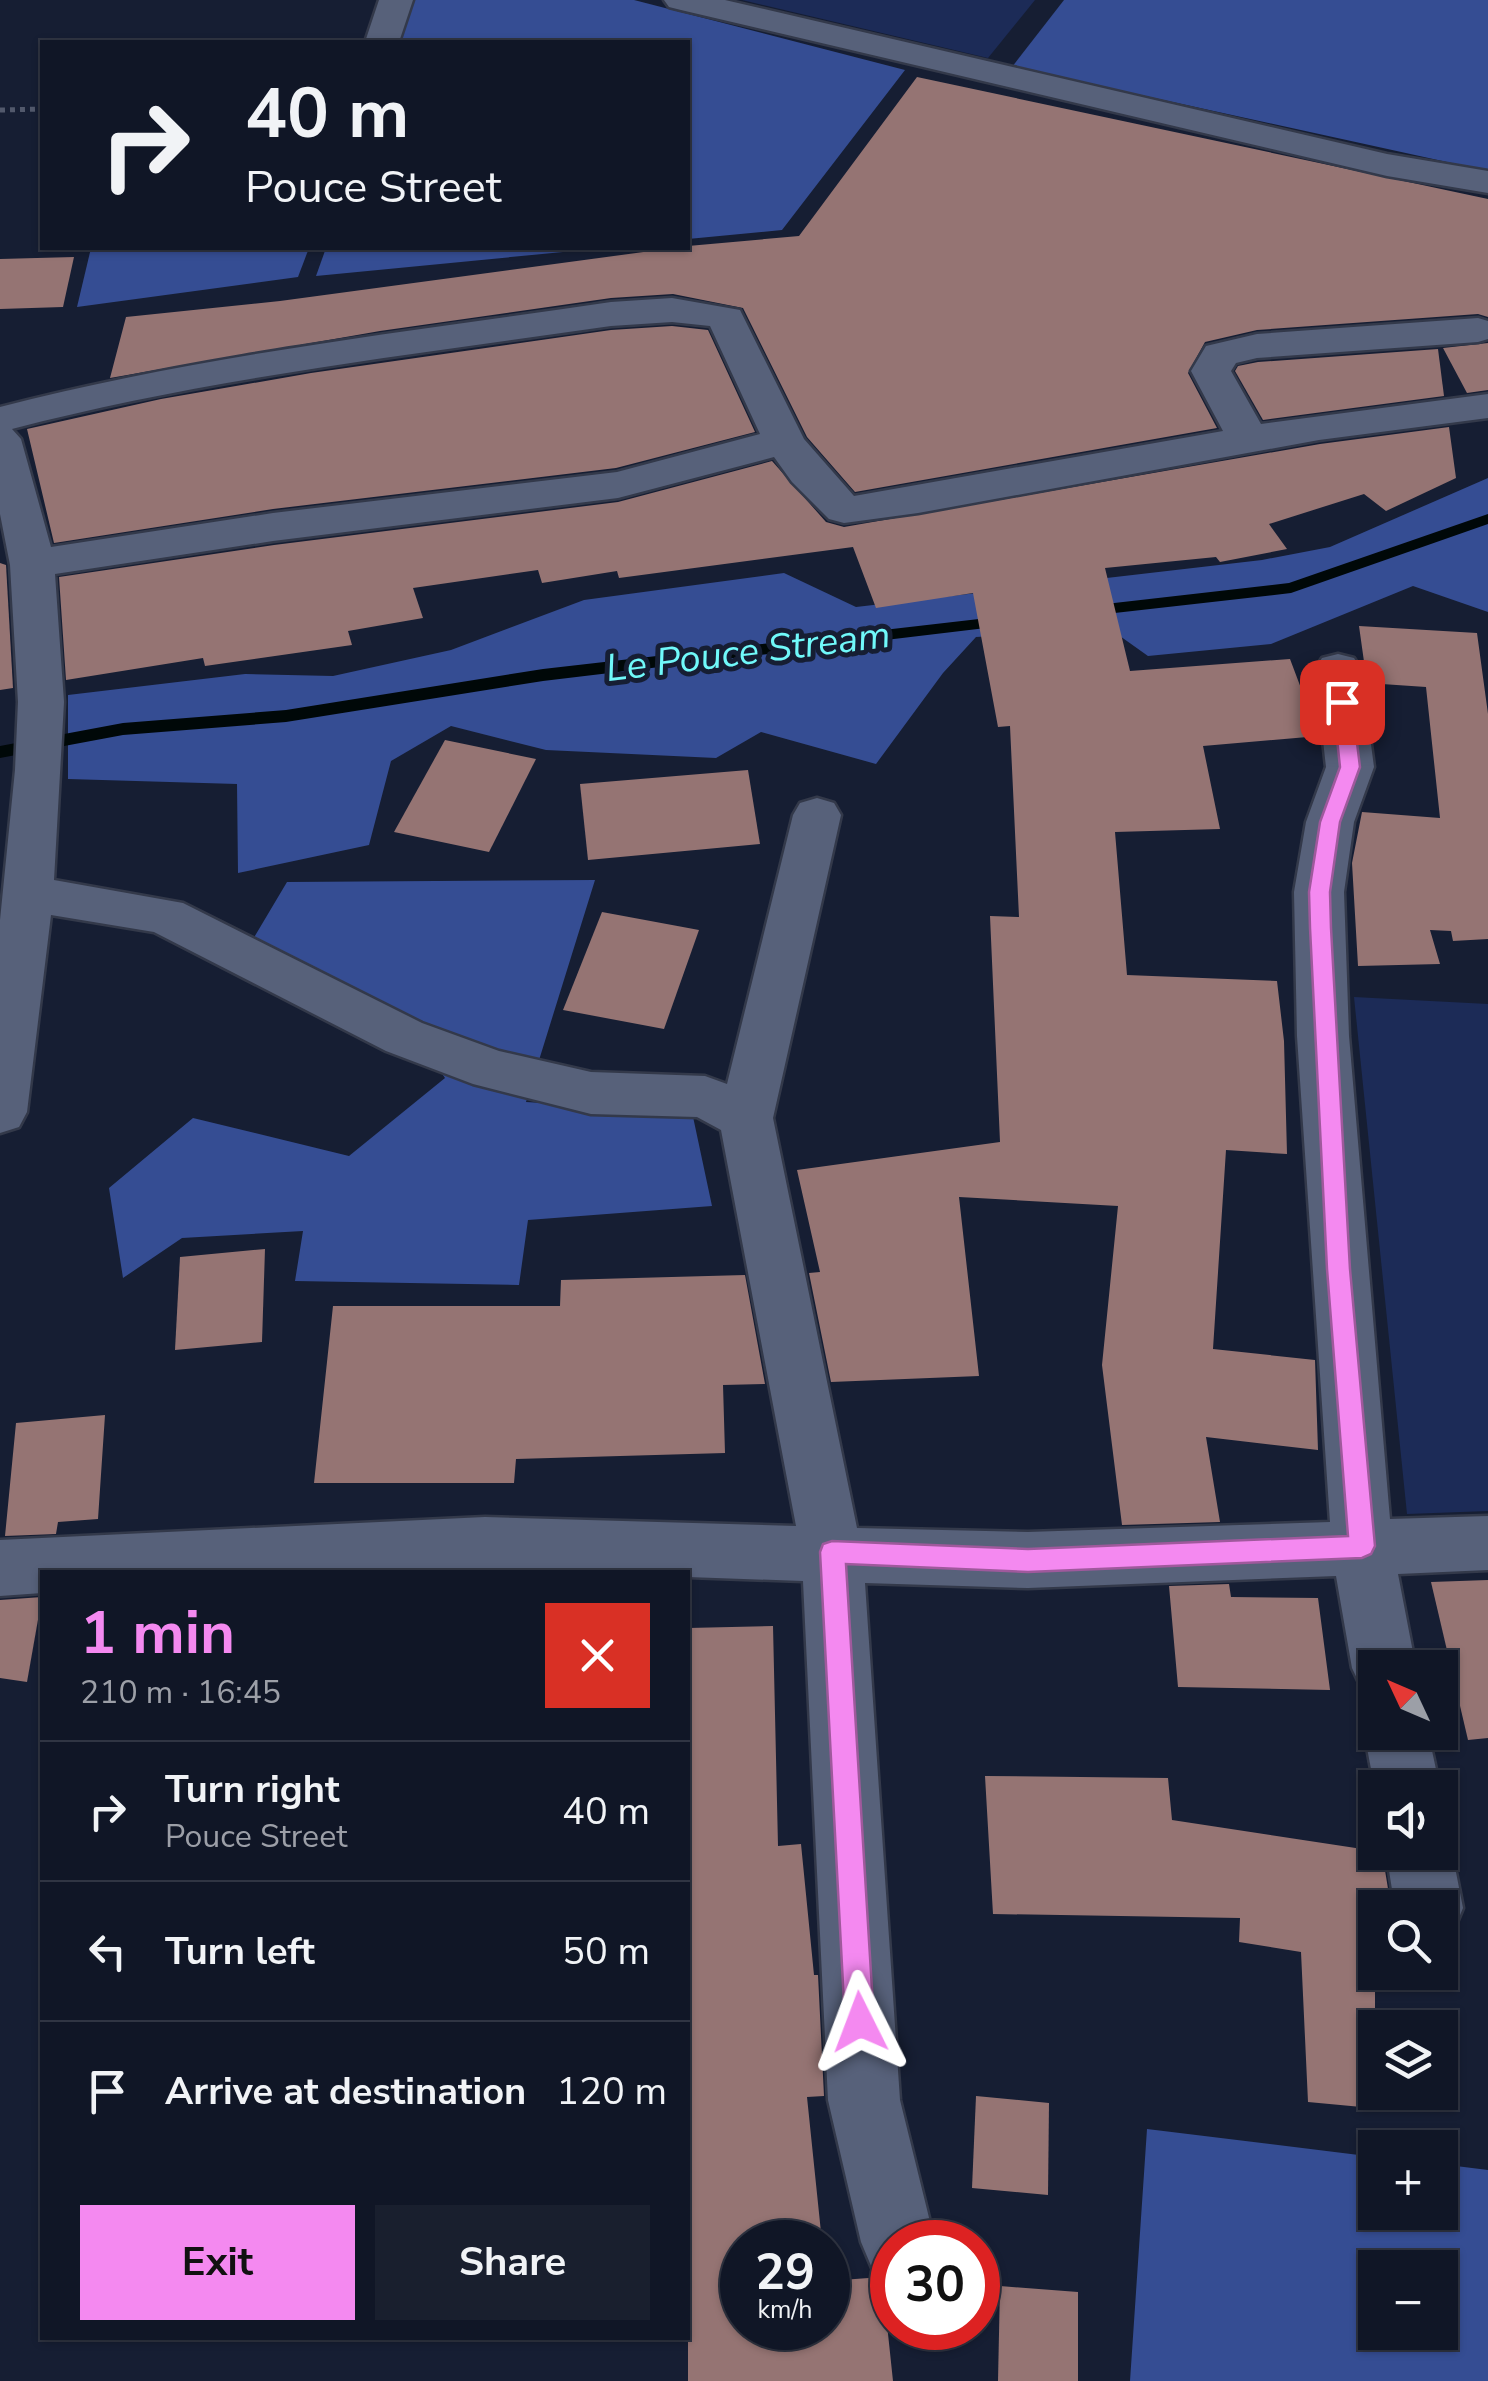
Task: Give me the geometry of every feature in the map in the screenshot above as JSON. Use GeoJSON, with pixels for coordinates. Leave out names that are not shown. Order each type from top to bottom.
{"type":"FeatureCollection","features":[{"type":"Feature","properties":{"kind":"street"},"geometry":{"type":"LineString","coordinates":[[383,40],[396,0]]}},
{"type":"Feature","properties":{"kind":"street"},"geometry":{"type":"LineString","coordinates":[[681,0],[1368,161],[1488,182]]}},
{"type":"Feature","properties":{"kind":"street"},"geometry":{"type":"LineString","coordinates":[[0,420],[74,399],[266,366],[635,314],[700,309],[726,318],[784,441],[844,510],[963,495],[1388,414],[1488,406]]}},
{"type":"Feature","properties":{"kind":"street"},"geometry":{"type":"LineString","coordinates":[[1248,438],[1211,371],[1220,355],[1257,346],[1478,330]]}},
{"type":"Feature","properties":{"kind":"street"},"geometry":{"type":"LineString","coordinates":[[0,439],[32,564],[42,683],[40,754],[27,893],[0,1112]]}},
{"type":"Feature","properties":{"kind":"street"},"geometry":{"type":"LineString","coordinates":[[32,564],[273,526],[618,485],[784,441]]}},
{"type":"Feature","properties":{"kind":"street"},"geometry":{"type":"LineString","coordinates":[[1338,669],[1350,767],[1330,822],[1320,892],[1322,982],[1338,1269],[1362,1546],[1381,1650]]}},
{"type":"Feature","properties":{"kind":"street"},"geometry":{"type":"LineString","coordinates":[[818,814],[746,1118],[832,1552],[864,2100],[893,2220]]}},
{"type":"Feature","properties":{"kind":"street"},"geometry":{"type":"LineString","coordinates":[[27,893],[164,916],[404,1038],[492,1070],[591,1093],[705,1097],[746,1118]]}},
{"type":"Feature","properties":{"kind":"street"},"geometry":{"type":"LineString","coordinates":[[0,1568],[485,1544],[1028,1560],[1488,1543]]}},
{"type":"Feature","properties":{"kind":"path"},"geometry":{"type":"LineString","coordinates":[[0,110],[40,109]]}},
{"type":"Feature","properties":{"kind":"shaded area"},"geometry":{"type":"Polygon","coordinates":[[[411,0],[634,0],[905,70],[782,230],[690,239],[690,40],[398,40],[411,0]]]}},
{"type":"Feature","properties":{"kind":"shaded area"},"geometry":{"type":"Polygon","coordinates":[[[742,0],[1035,0],[988,58],[742,0]]]}},
{"type":"Feature","properties":{"kind":"shaded area"},"geometry":{"type":"Polygon","coordinates":[[[1064,0],[1488,0],[1488,171],[1012,67],[1064,0]]]}},
{"type":"Feature","properties":{"kind":"shaded area"},"geometry":{"type":"Polygon","coordinates":[[[91,250],[308,250],[298,277],[77,307],[91,250]]]}},
{"type":"Feature","properties":{"kind":"shaded area"},"geometry":{"type":"Polygon","coordinates":[[[325,250],[583,250],[316,276],[325,250]]]}},
{"type":"Feature","properties":{"kind":"shaded area"},"geometry":{"type":"Polygon","coordinates":[[[1488,478],[1488,612],[1413,586],[1271,644],[1148,656],[1110,629],[976,637],[943,673],[876,764],[761,732],[716,758],[546,750],[451,726],[391,761],[369,845],[238,873],[237,784],[68,779],[68,695],[245,674],[333,676],[451,650],[584,600],[784,573],[856,607],[1262,560],[1330,547],[1488,478]]]}},
{"type":"Feature","properties":{"kind":"shaded area"},"geometry":{"type":"Polygon","coordinates":[[[595,880],[526,1102],[692,1112],[712,1206],[528,1220],[519,1285],[295,1281],[303,1231],[182,1238],[123,1278],[109,1188],[193,1118],[349,1156],[445,1078],[410,1027],[249,946],[287,882],[595,880]]]}},
{"type":"Feature","properties":{"kind":"shaded area"},"geometry":{"type":"Polygon","coordinates":[[[1354,997],[1488,1004],[1488,1511],[1407,1514],[1354,997]]]}},
{"type":"Feature","properties":{"kind":"shaded area"},"geometry":{"type":"Polygon","coordinates":[[[1147,2129],[1358,2155],[1358,2230],[1458,2230],[1458,2166],[1488,2170],[1488,2381],[1130,2381],[1147,2129]]]}},
{"type":"Feature","properties":{"kind":"building"},"geometry":{"type":"Polygon","coordinates":[[[917,77],[1488,199],[1488,317],[1478,314],[1257,330],[1205,342],[1188,373],[1217,428],[855,492],[807,437],[743,308],[673,294],[611,298],[380,331],[110,378],[126,317],[280,301],[658,250],[690,250],[690,246],[799,236],[917,77]]]}},
{"type":"Feature","properties":{"kind":"building"},"geometry":{"type":"Polygon","coordinates":[[[74,257],[63,307],[0,309],[0,259],[74,257]]]}},
{"type":"Feature","properties":{"kind":"building"},"geometry":{"type":"Polygon","coordinates":[[[672,326],[708,330],[755,432],[616,468],[273,509],[54,543],[27,429],[161,399],[311,373],[611,330],[672,326]]]}},
{"type":"Feature","properties":{"kind":"building"},"geometry":{"type":"Polygon","coordinates":[[[1488,343],[1488,390],[1467,393],[1443,348],[1488,343]]]}},
{"type":"Feature","properties":{"kind":"building"},"geometry":{"type":"Polygon","coordinates":[[[1438,349],[1444,396],[1263,420],[1235,371],[1238,366],[1258,362],[1438,349]]]}},
{"type":"Feature","properties":{"kind":"building"},"geometry":{"type":"Polygon","coordinates":[[[1449,427],[1456,478],[1386,511],[1364,494],[1269,524],[1287,549],[1220,562],[1216,557],[1105,568],[1130,671],[1290,659],[1319,736],[1203,746],[1220,829],[1115,832],[1127,975],[1277,981],[1284,1041],[1287,1154],[1226,1150],[1213,1349],[1315,1360],[1318,1450],[1206,1437],[1220,1522],[1122,1525],[1102,1365],[1118,1206],[959,1197],[979,1376],[831,1382],[809,1273],[820,1272],[797,1170],[1000,1142],[990,916],[1019,917],[1010,726],[998,727],[973,593],[876,608],[853,547],[619,578],[617,571],[542,583],[538,570],[413,588],[423,618],[348,631],[352,645],[205,666],[203,658],[66,680],[59,577],[274,545],[618,502],[772,461],[826,522],[844,527],[1320,444],[1449,427]]]}},
{"type":"Feature","properties":{"kind":"building"},"geometry":{"type":"Polygon","coordinates":[[[0,563],[6,565],[13,688],[0,690],[0,563]]]}},
{"type":"Feature","properties":{"kind":"building"},"geometry":{"type":"Polygon","coordinates":[[[1359,626],[1477,633],[1488,714],[1488,939],[1453,941],[1451,931],[1430,930],[1440,964],[1358,966],[1352,863],[1362,812],[1440,818],[1426,687],[1367,683],[1359,626]]]}},
{"type":"Feature","properties":{"kind":"building"},"geometry":{"type":"Polygon","coordinates":[[[445,740],[536,759],[489,852],[394,832],[445,740]]]}},
{"type":"Feature","properties":{"kind":"building"},"geometry":{"type":"Polygon","coordinates":[[[748,770],[760,844],[588,860],[580,784],[748,770]]]}},
{"type":"Feature","properties":{"kind":"building"},"geometry":{"type":"Polygon","coordinates":[[[602,912],[699,930],[664,1029],[563,1010],[602,912]]]}},
{"type":"Feature","properties":{"kind":"building"},"geometry":{"type":"Polygon","coordinates":[[[265,1249],[262,1342],[175,1350],[180,1257],[265,1249]]]}},
{"type":"Feature","properties":{"kind":"building"},"geometry":{"type":"Polygon","coordinates":[[[745,1275],[765,1384],[723,1385],[725,1453],[516,1459],[514,1483],[314,1483],[333,1306],[560,1306],[561,1280],[745,1275]]]}},
{"type":"Feature","properties":{"kind":"building"},"geometry":{"type":"Polygon","coordinates":[[[105,1415],[98,1519],[58,1522],[56,1534],[5,1536],[16,1423],[105,1415]]]}},
{"type":"Feature","properties":{"kind":"building"},"geometry":{"type":"Polygon","coordinates":[[[1488,1580],[1488,1738],[1468,1740],[1458,1697],[1458,1650],[1447,1650],[1431,1582],[1488,1580]]]}},
{"type":"Feature","properties":{"kind":"building"},"geometry":{"type":"Polygon","coordinates":[[[1229,1584],[1231,1597],[1318,1598],[1330,1690],[1178,1687],[1169,1586],[1229,1584]]]}},
{"type":"Feature","properties":{"kind":"building"},"geometry":{"type":"Polygon","coordinates":[[[40,1597],[27,1682],[0,1678],[0,1600],[40,1597]]]}},
{"type":"Feature","properties":{"kind":"building"},"geometry":{"type":"Polygon","coordinates":[[[773,1626],[778,1846],[801,1844],[814,1975],[818,1975],[824,2096],[807,2097],[820,2220],[720,2220],[720,2350],[850,2350],[850,2279],[870,2278],[870,2350],[890,2350],[893,2381],[688,2381],[690,1628],[773,1626]]]}},
{"type":"Feature","properties":{"kind":"building"},"geometry":{"type":"Polygon","coordinates":[[[985,1776],[1168,1778],[1172,1820],[1358,1848],[1358,1870],[1385,1870],[1388,1890],[1358,1890],[1358,1990],[1375,1990],[1375,2010],[1358,2010],[1358,2107],[1308,2102],[1301,1952],[1239,1942],[1240,1918],[993,1914],[985,1776]]]}},
{"type":"Feature","properties":{"kind":"building"},"geometry":{"type":"Polygon","coordinates":[[[976,2096],[1049,2103],[1048,2195],[972,2188],[976,2096]]]}},
{"type":"Feature","properties":{"kind":"building"},"geometry":{"type":"Polygon","coordinates":[[[1000,2286],[1078,2292],[1078,2381],[998,2381],[1000,2286]]]}},
{"type":"Feature","properties":{"kind":"waterway","name":"Le Pouce Stream"},"geometry":{"type":"LineString","coordinates":[[1088,611],[1291,588],[1488,519]]}},
{"type":"Feature","properties":{"kind":"waterway","name":"Le Pouce Stream"},"geometry":{"type":"LineString","coordinates":[[0,752],[123,729],[286,716],[543,675],[1005,621]]}},
{"type":"Feature","properties":{"kind":"route"},"geometry":{"type":"LineString","coordinates":[[860,2022],[832,1552],[1028,1560],[1362,1546],[1338,1269],[1320,928],[1320,892],[1330,822],[1350,767],[1342,702]]}}]}
